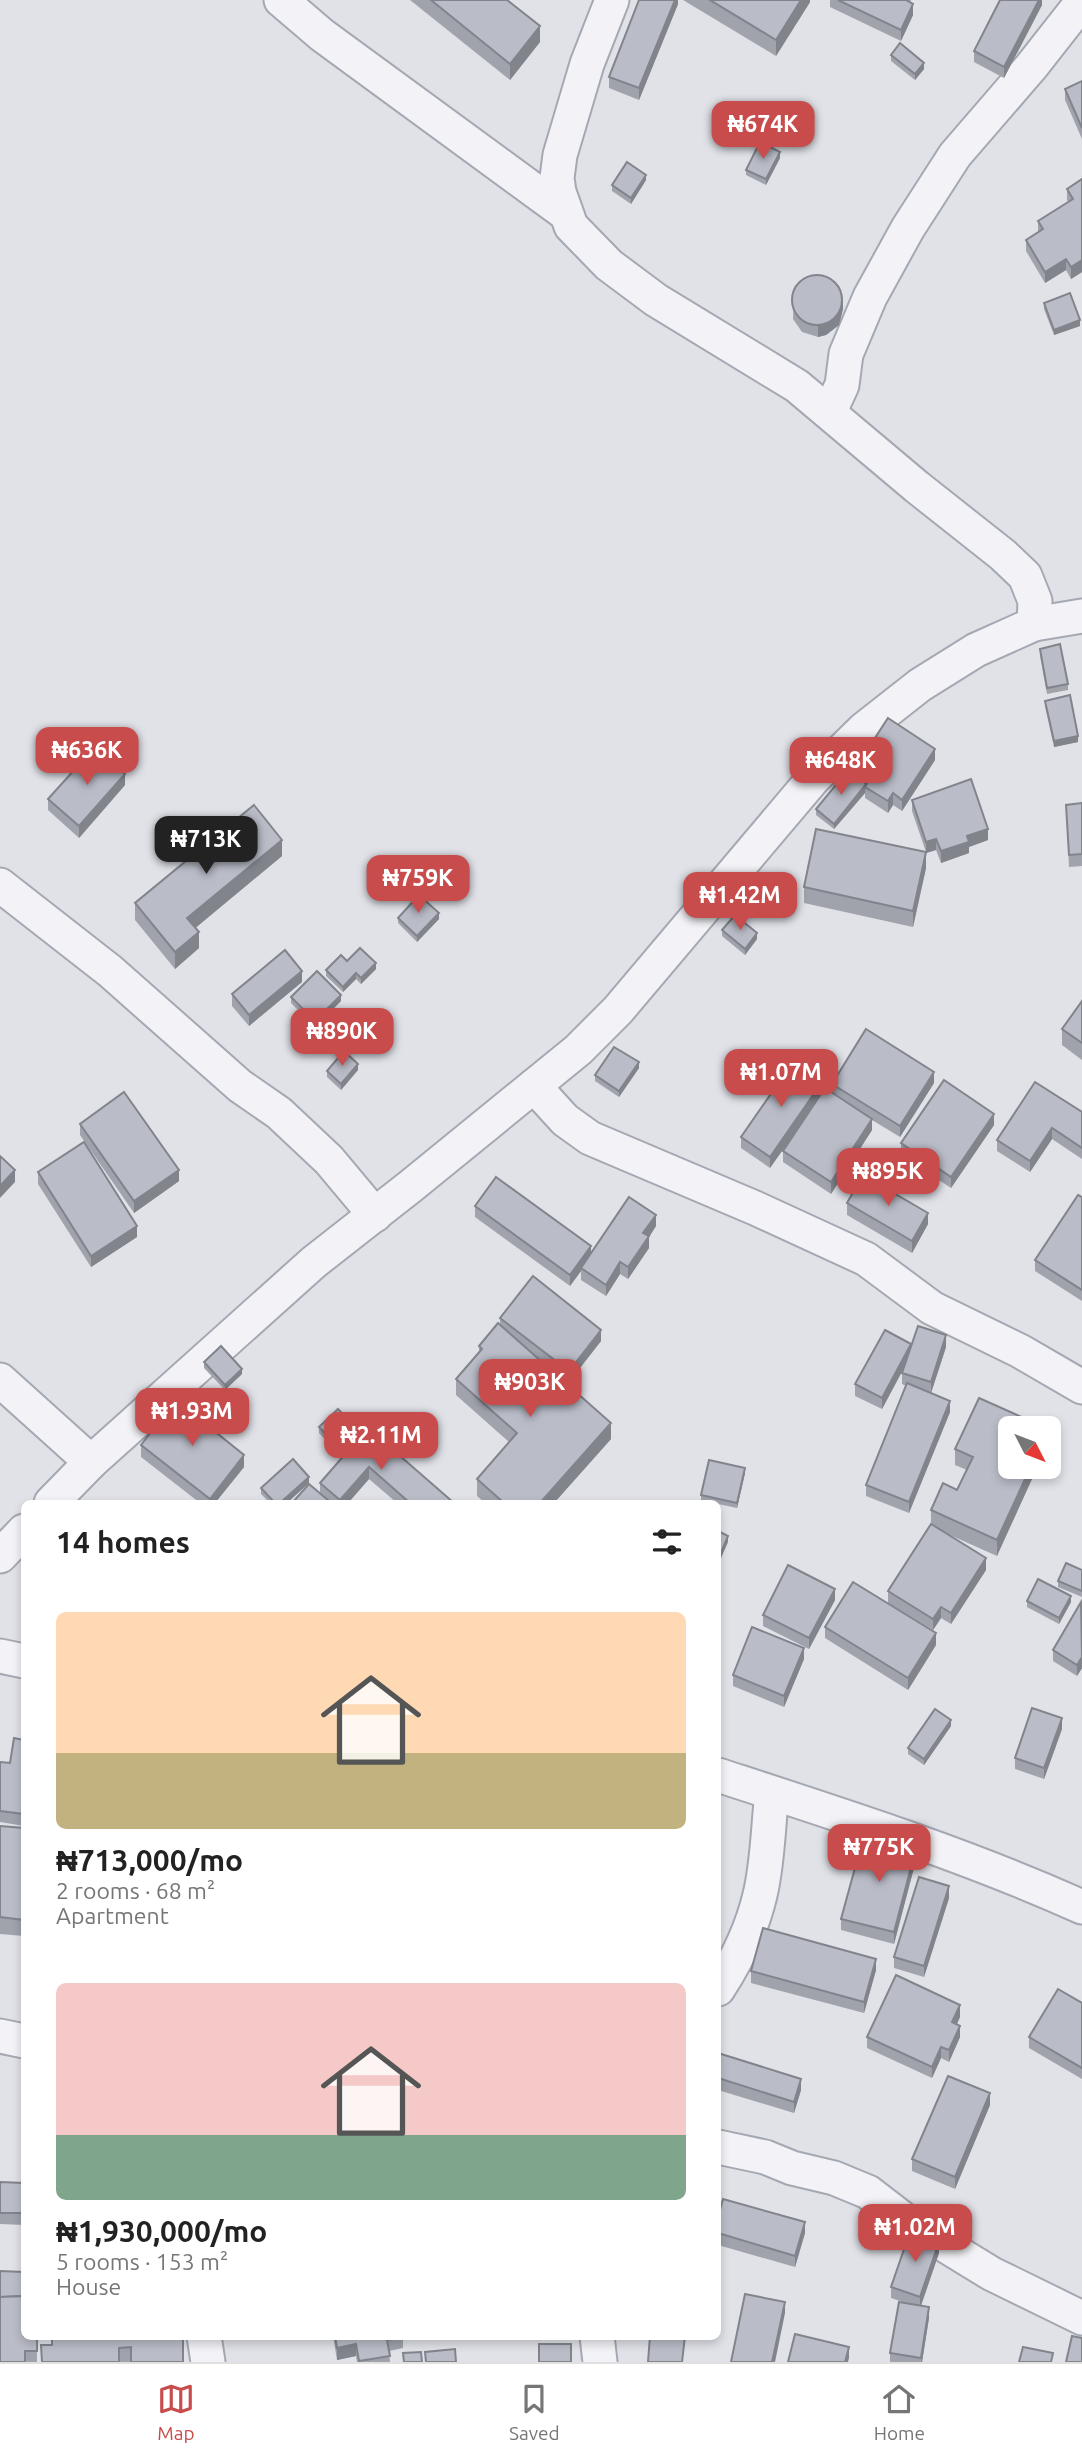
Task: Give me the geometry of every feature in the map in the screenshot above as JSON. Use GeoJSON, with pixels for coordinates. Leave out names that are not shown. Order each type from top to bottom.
{"type":"FeatureCollection","features":[{"type":"Feature","properties":{"kind":"street"},"geometry":{"type":"LineString","coordinates":[[281,0],[322,35],[565,213]]}},
{"type":"Feature","properties":{"kind":"street"},"geometry":{"type":"LineString","coordinates":[[612,0],[587,64],[561,155],[557,178],[565,213],[571,226],[609,265],[628,279],[717,339],[797,386],[830,411],[918,487],[1003,555],[1025,576],[1035,601],[1034,624]]}},
{"type":"Feature","properties":{"kind":"street"},"geometry":{"type":"LineString","coordinates":[[830,411],[842,385],[846,354],[870,297],[908,228],[955,155],[1031,67],[1082,2]]}},
{"type":"Feature","properties":{"kind":"street"},"geometry":{"type":"LineString","coordinates":[[54,1500],[90,1462],[314,1262],[578,1050],[618,1010],[813,779],[864,729],[920,685],[976,650],[1034,624],[1082,616]]}},
{"type":"Feature","properties":{"kind":"street"},"geometry":{"type":"LineString","coordinates":[[0,885],[110,971],[240,1086],[279,1113],[329,1160],[375,1215]]}},
{"type":"Feature","properties":{"kind":"street"},"geometry":{"type":"LineString","coordinates":[[534,1086],[565,1120],[590,1138],[755,1208],[866,1259],[932,1308],[1020,1351],[1082,1387]]}},
{"type":"Feature","properties":{"kind":"street"},"geometry":{"type":"LineString","coordinates":[[0,1380],[90,1462]]}},
{"type":"Feature","properties":{"kind":"street"},"geometry":{"type":"LineString","coordinates":[[0,1556],[21,1534]]}},
{"type":"Feature","properties":{"kind":"street"},"geometry":{"type":"LineString","coordinates":[[0,1656],[21,1660]]}},
{"type":"Feature","properties":{"kind":"street"},"geometry":{"type":"LineString","coordinates":[[721,1776],[991,1868],[1082,1907]]}},
{"type":"Feature","properties":{"kind":"street"},"geometry":{"type":"LineString","coordinates":[[721,1984],[736,1960],[760,1894],[772,1793]]}},
{"type":"Feature","properties":{"kind":"street"},"geometry":{"type":"LineString","coordinates":[[0,2036],[21,2040]]}},
{"type":"Feature","properties":{"kind":"street"},"geometry":{"type":"LineString","coordinates":[[721,2148],[765,2157],[792,2168],[834,2178],[868,2192],[907,2222],[992,2274],[1082,2318]]}},
{"type":"Feature","properties":{"kind":"street"},"geometry":{"type":"LineString","coordinates":[[205,2340],[208,2362]]}},
{"type":"Feature","properties":{"kind":"street"},"geometry":{"type":"LineString","coordinates":[[597,2340],[600,2362]]}},
{"type":"Feature","properties":{"kind":"building"},"geometry":{"type":"Polygon","coordinates":[[[431,0],[507,0],[540,26],[510,64],[431,0]]]}},
{"type":"Feature","properties":{"kind":"building"},"geometry":{"type":"Polygon","coordinates":[[[639,0],[675,0],[639,88],[609,77],[639,0]]]}},
{"type":"Feature","properties":{"kind":"building"},"geometry":{"type":"Polygon","coordinates":[[[710,0],[801,0],[776,40],[710,0]]]}},
{"type":"Feature","properties":{"kind":"building"},"geometry":{"type":"Polygon","coordinates":[[[838,0],[906,0],[913,4],[901,30],[838,0]]]}},
{"type":"Feature","properties":{"kind":"building"},"geometry":{"type":"Polygon","coordinates":[[[1000,0],[1039,0],[1004,67],[974,51],[1000,0]]]}},
{"type":"Feature","properties":{"kind":"building"},"geometry":{"type":"Polygon","coordinates":[[[900,43],[924,63],[915,74],[891,55],[900,43]]]}},
{"type":"Feature","properties":{"kind":"building"},"geometry":{"type":"Polygon","coordinates":[[[1082,81],[1082,128],[1065,89],[1082,81]]]}},
{"type":"Feature","properties":{"kind":"building"},"geometry":{"type":"Polygon","coordinates":[[[760,142],[780,152],[766,179],[746,170],[760,142]]]}},
{"type":"Feature","properties":{"kind":"building"},"geometry":{"type":"Polygon","coordinates":[[[627,162],[646,175],[631,198],[612,185],[627,162]]]}},
{"type":"Feature","properties":{"kind":"building"},"geometry":{"type":"Polygon","coordinates":[[[1082,179],[1082,260],[1071,267],[1066,259],[1045,272],[1026,240],[1043,229],[1038,221],[1073,199],[1067,189],[1082,179]]]}},
{"type":"Feature","properties":{"kind":"building"},"geometry":{"type":"Polygon","coordinates":[[[817,275],[834,283],[842,300],[834,317],[817,325],[800,317],[792,300],[800,283],[817,275]]]}},
{"type":"Feature","properties":{"kind":"building"},"geometry":{"type":"Polygon","coordinates":[[[1070,293],[1080,320],[1054,330],[1044,303],[1070,293]]]}},
{"type":"Feature","properties":{"kind":"building"},"geometry":{"type":"Polygon","coordinates":[[[1060,644],[1068,684],[1047,688],[1040,649],[1060,644]]]}},
{"type":"Feature","properties":{"kind":"building"},"geometry":{"type":"Polygon","coordinates":[[[1070,695],[1078,736],[1054,741],[1045,701],[1070,695]]]}},
{"type":"Feature","properties":{"kind":"building"},"geometry":{"type":"Polygon","coordinates":[[[888,718],[935,749],[902,800],[893,793],[888,801],[865,787],[873,773],[858,764],[888,718]]]}},
{"type":"Feature","properties":{"kind":"building"},"geometry":{"type":"Polygon","coordinates":[[[95,747],[125,774],[79,826],[48,799],[95,747]]]}},
{"type":"Feature","properties":{"kind":"building"},"geometry":{"type":"Polygon","coordinates":[[[849,769],[866,784],[834,824],[816,809],[849,769]]]}},
{"type":"Feature","properties":{"kind":"building"},"geometry":{"type":"Polygon","coordinates":[[[971,779],[988,829],[967,836],[969,842],[941,851],[936,839],[926,842],[912,800],[971,779]]]}},
{"type":"Feature","properties":{"kind":"building"},"geometry":{"type":"Polygon","coordinates":[[[1082,803],[1082,854],[1069,855],[1066,805],[1082,803]]]}},
{"type":"Feature","properties":{"kind":"building"},"geometry":{"type":"Polygon","coordinates":[[[254,805],[282,840],[187,918],[199,932],[175,952],[135,903],[254,805]]]}},
{"type":"Feature","properties":{"kind":"building"},"geometry":{"type":"Polygon","coordinates":[[[816,829],[926,852],[913,911],[804,887],[816,829]]]}},
{"type":"Feature","properties":{"kind":"building"},"geometry":{"type":"Polygon","coordinates":[[[419,895],[439,913],[417,936],[398,918],[419,895]]]}},
{"type":"Feature","properties":{"kind":"building"},"geometry":{"type":"Polygon","coordinates":[[[735,915],[757,933],[745,949],[722,930],[735,915]]]}},
{"type":"Feature","properties":{"kind":"building"},"geometry":{"type":"Polygon","coordinates":[[[360,948],[376,963],[361,978],[356,973],[343,987],[326,970],[341,955],[347,961],[360,948]]]}},
{"type":"Feature","properties":{"kind":"building"},"geometry":{"type":"Polygon","coordinates":[[[285,950],[302,971],[249,1015],[232,994],[285,950]]]}},
{"type":"Feature","properties":{"kind":"building"},"geometry":{"type":"Polygon","coordinates":[[[317,971],[341,995],[322,1014],[317,1009],[310,1016],[291,997],[317,971]]]}},
{"type":"Feature","properties":{"kind":"building"},"geometry":{"type":"Polygon","coordinates":[[[1082,1001],[1082,1043],[1062,1029],[1082,1001]]]}},
{"type":"Feature","properties":{"kind":"building"},"geometry":{"type":"Polygon","coordinates":[[[866,1029],[934,1072],[900,1126],[832,1084],[866,1029]]]}},
{"type":"Feature","properties":{"kind":"building"},"geometry":{"type":"Polygon","coordinates":[[[614,1047],[639,1062],[619,1091],[595,1075],[614,1047]]]}},
{"type":"Feature","properties":{"kind":"building"},"geometry":{"type":"Polygon","coordinates":[[[344,1051],[358,1064],[341,1084],[327,1071],[344,1051]]]}},
{"type":"Feature","properties":{"kind":"building"},"geometry":{"type":"Polygon","coordinates":[[[793,1062],[822,1082],[770,1157],[741,1137],[793,1062]]]}},
{"type":"Feature","properties":{"kind":"building"},"geometry":{"type":"Polygon","coordinates":[[[944,1080],[994,1114],[951,1177],[901,1143],[944,1080]]]}},
{"type":"Feature","properties":{"kind":"building"},"geometry":{"type":"Polygon","coordinates":[[[1035,1082],[1082,1112],[1082,1148],[1052,1128],[1030,1161],[997,1140],[1035,1082]]]}},
{"type":"Feature","properties":{"kind":"building"},"geometry":{"type":"Polygon","coordinates":[[[825,1088],[872,1119],[831,1182],[783,1151],[825,1088]]]}},
{"type":"Feature","properties":{"kind":"building"},"geometry":{"type":"Polygon","coordinates":[[[124,1092],[179,1170],[134,1201],[80,1124],[124,1092]]]}},
{"type":"Feature","properties":{"kind":"building"},"geometry":{"type":"Polygon","coordinates":[[[84,1142],[137,1226],[91,1256],[38,1172],[84,1142]]]}},
{"type":"Feature","properties":{"kind":"building"},"geometry":{"type":"Polygon","coordinates":[[[0,1156],[15,1170],[0,1186],[0,1156]]]}},
{"type":"Feature","properties":{"kind":"building"},"geometry":{"type":"Polygon","coordinates":[[[863,1175],[928,1213],[912,1241],[847,1203],[863,1175]]]}},
{"type":"Feature","properties":{"kind":"building"},"geometry":{"type":"Polygon","coordinates":[[[496,1177],[591,1246],[570,1275],[475,1206],[496,1177]]]}},
{"type":"Feature","properties":{"kind":"building"},"geometry":{"type":"Polygon","coordinates":[[[1078,1195],[1082,1197],[1082,1290],[1035,1260],[1078,1195]]]}},
{"type":"Feature","properties":{"kind":"building"},"geometry":{"type":"Polygon","coordinates":[[[629,1197],[656,1215],[643,1233],[649,1236],[628,1267],[620,1262],[606,1285],[581,1268],[629,1197]]]}},
{"type":"Feature","properties":{"kind":"building"},"geometry":{"type":"Polygon","coordinates":[[[533,1276],[601,1330],[569,1371],[500,1318],[533,1276]]]}},
{"type":"Feature","properties":{"kind":"building"},"geometry":{"type":"Polygon","coordinates":[[[498,1323],[611,1423],[543,1500],[501,1500],[477,1479],[517,1433],[456,1379],[482,1349],[479,1346],[498,1323]]]}},
{"type":"Feature","properties":{"kind":"building"},"geometry":{"type":"Polygon","coordinates":[[[918,1326],[946,1335],[931,1382],[902,1373],[918,1326]]]}},
{"type":"Feature","properties":{"kind":"building"},"geometry":{"type":"Polygon","coordinates":[[[885,1330],[911,1344],[882,1398],[855,1384],[885,1330]]]}},
{"type":"Feature","properties":{"kind":"building"},"geometry":{"type":"Polygon","coordinates":[[[221,1346],[242,1369],[225,1385],[204,1362],[221,1346]]]}},
{"type":"Feature","properties":{"kind":"building"},"geometry":{"type":"Polygon","coordinates":[[[907,1383],[950,1401],[909,1502],[866,1485],[907,1383]]]}},
{"type":"Feature","properties":{"kind":"building"},"geometry":{"type":"Polygon","coordinates":[[[181,1394],[202,1411],[197,1417],[244,1455],[210,1499],[141,1445],[181,1394]]]}},
{"type":"Feature","properties":{"kind":"building"},"geometry":{"type":"Polygon","coordinates":[[[979,1398],[1019,1416],[998,1416],[998,1479],[1025,1479],[997,1540],[931,1510],[943,1483],[957,1490],[973,1457],[955,1449],[979,1398]]]}},
{"type":"Feature","properties":{"kind":"building"},"geometry":{"type":"Polygon","coordinates":[[[338,1409],[361,1433],[342,1451],[319,1427],[338,1409]]]}},
{"type":"Feature","properties":{"kind":"building"},"geometry":{"type":"Polygon","coordinates":[[[368,1428],[451,1500],[407,1500],[369,1467],[340,1500],[320,1483],[368,1428]]]}},
{"type":"Feature","properties":{"kind":"building"},"geometry":{"type":"Polygon","coordinates":[[[293,1459],[309,1477],[283,1500],[272,1500],[261,1488],[293,1459]]]}},
{"type":"Feature","properties":{"kind":"building"},"geometry":{"type":"Polygon","coordinates":[[[709,1460],[745,1468],[737,1503],[701,1495],[709,1460]]]}},
{"type":"Feature","properties":{"kind":"building"},"geometry":{"type":"Polygon","coordinates":[[[309,1484],[328,1500],[295,1500],[309,1484]]]}},
{"type":"Feature","properties":{"kind":"building"},"geometry":{"type":"Polygon","coordinates":[[[931,1524],[986,1558],[951,1613],[941,1607],[933,1619],[888,1591],[931,1524]]]}},
{"type":"Feature","properties":{"kind":"building"},"geometry":{"type":"Polygon","coordinates":[[[721,1532],[728,1536],[721,1553],[721,1532]]]}},
{"type":"Feature","properties":{"kind":"building"},"geometry":{"type":"Polygon","coordinates":[[[1066,1563],[1082,1570],[1082,1591],[1058,1581],[1066,1563]]]}},
{"type":"Feature","properties":{"kind":"building"},"geometry":{"type":"Polygon","coordinates":[[[788,1565],[835,1589],[809,1638],[763,1615],[788,1565]]]}},
{"type":"Feature","properties":{"kind":"building"},"geometry":{"type":"Polygon","coordinates":[[[1038,1579],[1071,1596],[1059,1618],[1027,1601],[1038,1579]]]}},
{"type":"Feature","properties":{"kind":"building"},"geometry":{"type":"Polygon","coordinates":[[[853,1582],[936,1633],[908,1678],[825,1627],[853,1582]]]}},
{"type":"Feature","properties":{"kind":"building"},"geometry":{"type":"Polygon","coordinates":[[[1081,1602],[1082,1657],[1077,1665],[1053,1650],[1081,1602]]]}},
{"type":"Feature","properties":{"kind":"building"},"geometry":{"type":"Polygon","coordinates":[[[752,1627],[804,1648],[784,1696],[733,1675],[752,1627]]]}},
{"type":"Feature","properties":{"kind":"building"},"geometry":{"type":"Polygon","coordinates":[[[1032,1708],[1062,1718],[1044,1768],[1015,1758],[1032,1708]]]}},
{"type":"Feature","properties":{"kind":"building"},"geometry":{"type":"Polygon","coordinates":[[[935,1709],[951,1720],[924,1759],[908,1748],[935,1709]]]}},
{"type":"Feature","properties":{"kind":"building"},"geometry":{"type":"Polygon","coordinates":[[[14,1738],[21,1739],[21,1814],[0,1811],[0,1762],[10,1763],[14,1738]]]}},
{"type":"Feature","properties":{"kind":"building"},"geometry":{"type":"Polygon","coordinates":[[[0,1826],[21,1828],[21,1920],[0,1917],[0,1826]]]}},
{"type":"Feature","properties":{"kind":"building"},"geometry":{"type":"Polygon","coordinates":[[[864,1835],[916,1848],[894,1932],[841,1919],[864,1835]]]}},
{"type":"Feature","properties":{"kind":"building"},"geometry":{"type":"Polygon","coordinates":[[[919,1877],[949,1886],[924,1966],[894,1957],[919,1877]]]}},
{"type":"Feature","properties":{"kind":"building"},"geometry":{"type":"Polygon","coordinates":[[[763,1928],[876,1959],[864,2002],[751,1971],[763,1928]]]}},
{"type":"Feature","properties":{"kind":"building"},"geometry":{"type":"Polygon","coordinates":[[[896,1975],[960,2005],[952,2022],[960,2026],[949,2050],[941,2047],[932,2067],[867,2037],[896,1975]]]}},
{"type":"Feature","properties":{"kind":"building"},"geometry":{"type":"Polygon","coordinates":[[[1058,1989],[1082,2003],[1082,2068],[1029,2037],[1058,1989]]]}},
{"type":"Feature","properties":{"kind":"building"},"geometry":{"type":"Polygon","coordinates":[[[721,2054],[801,2079],[794,2102],[721,2079],[721,2054]]]}},
{"type":"Feature","properties":{"kind":"building"},"geometry":{"type":"Polygon","coordinates":[[[948,2076],[990,2093],[955,2177],[912,2159],[948,2076]]]}},
{"type":"Feature","properties":{"kind":"building"},"geometry":{"type":"Polygon","coordinates":[[[0,2182],[21,2183],[21,2213],[0,2213],[0,2182]]]}},
{"type":"Feature","properties":{"kind":"building"},"geometry":{"type":"Polygon","coordinates":[[[723,2199],[805,2222],[795,2256],[721,2234],[723,2199]]]}},
{"type":"Feature","properties":{"kind":"building"},"geometry":{"type":"Polygon","coordinates":[[[910,2232],[939,2242],[920,2297],[891,2287],[910,2232]]]}},
{"type":"Feature","properties":{"kind":"building"},"geometry":{"type":"Polygon","coordinates":[[[0,2271],[21,2272],[21,2296],[0,2297],[0,2271]]]}},
{"type":"Feature","properties":{"kind":"building"},"geometry":{"type":"Polygon","coordinates":[[[745,2294],[785,2302],[772,2362],[731,2362],[745,2294]]]}},
{"type":"Feature","properties":{"kind":"building"},"geometry":{"type":"Polygon","coordinates":[[[21,2296],[21,2340],[37,2340],[37,2351],[25,2351],[25,2362],[0,2362],[0,2297],[21,2296]]]}},
{"type":"Feature","properties":{"kind":"building"},"geometry":{"type":"Polygon","coordinates":[[[899,2302],[929,2307],[921,2358],[890,2353],[899,2302]]]}},
{"type":"Feature","properties":{"kind":"building"},"geometry":{"type":"Polygon","coordinates":[[[795,2334],[849,2347],[845,2362],[788,2362],[795,2334]]]}},
{"type":"Feature","properties":{"kind":"building"},"geometry":{"type":"Polygon","coordinates":[[[1072,2336],[1082,2338],[1082,2362],[1066,2362],[1072,2336]]]}},
{"type":"Feature","properties":{"kind":"building"},"geometry":{"type":"Polygon","coordinates":[[[52,2340],[183,2340],[183,2362],[131,2362],[131,2347],[119,2348],[119,2362],[42,2362],[41,2345],[52,2345],[52,2340]]]}},
{"type":"Feature","properties":{"kind":"building"},"geometry":{"type":"Polygon","coordinates":[[[336,2340],[387,2340],[390,2356],[359,2361],[356,2344],[337,2348],[336,2340]]]}},
{"type":"Feature","properties":{"kind":"building"},"geometry":{"type":"Polygon","coordinates":[[[650,2340],[685,2340],[682,2362],[648,2362],[650,2340]]]}},
{"type":"Feature","properties":{"kind":"building"},"geometry":{"type":"Polygon","coordinates":[[[539,2344],[571,2344],[571,2362],[539,2362],[539,2344]]]}},
{"type":"Feature","properties":{"kind":"building"},"geometry":{"type":"Polygon","coordinates":[[[1023,2347],[1053,2353],[1051,2362],[1019,2362],[1023,2347]]]}},
{"type":"Feature","properties":{"kind":"building"},"geometry":{"type":"Polygon","coordinates":[[[455,2349],[456,2362],[426,2362],[425,2352],[455,2349]]]}},
{"type":"Feature","properties":{"kind":"building"},"geometry":{"type":"Polygon","coordinates":[[[421,2352],[422,2362],[404,2362],[403,2353],[421,2352]]]}}]}
